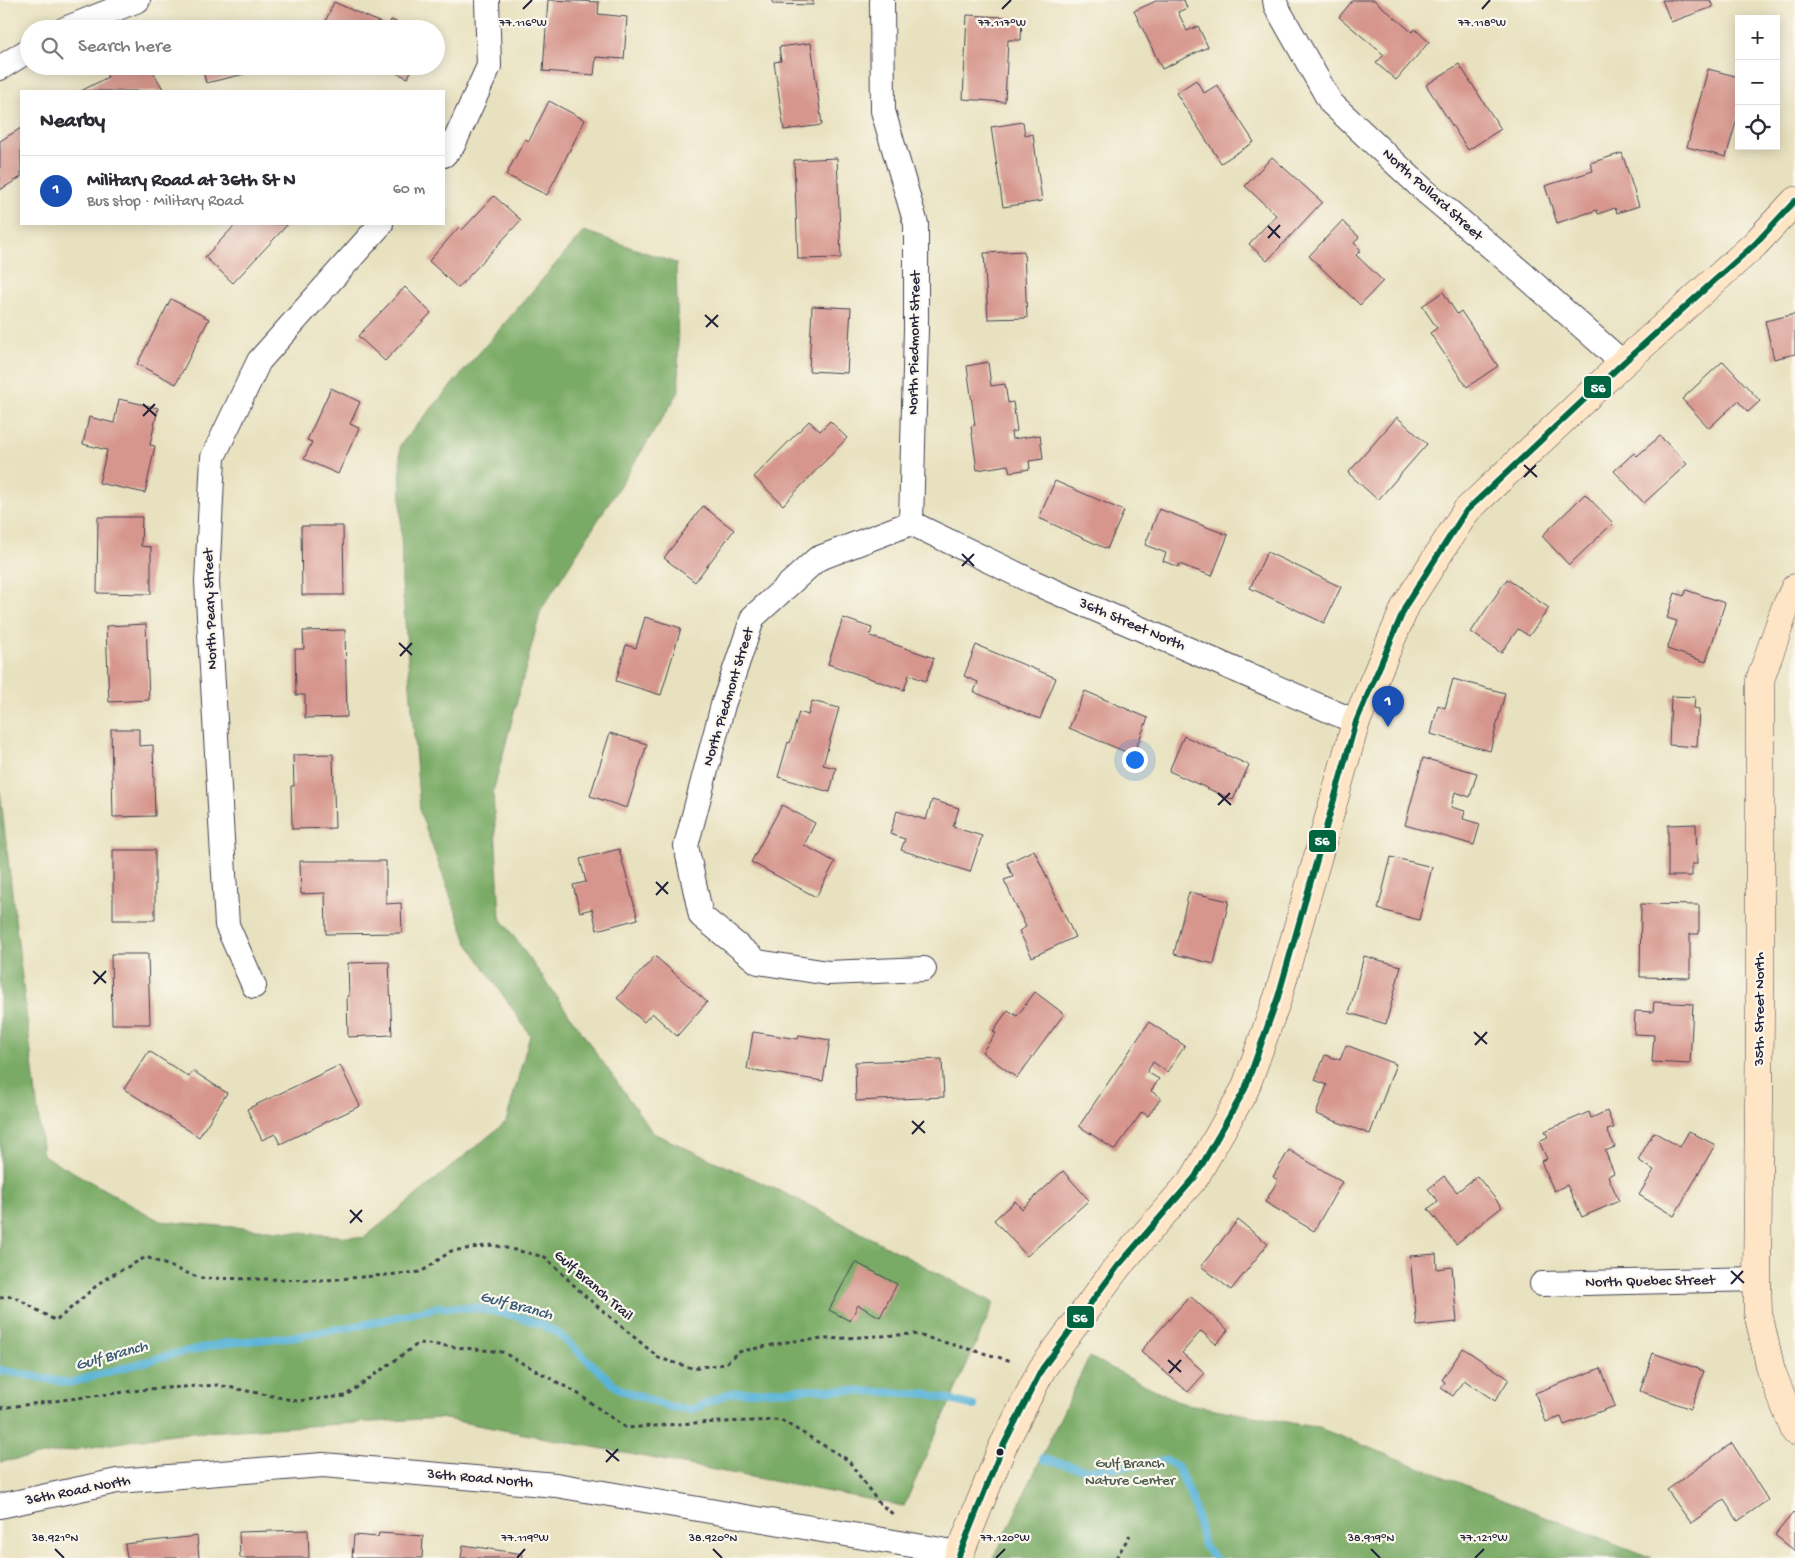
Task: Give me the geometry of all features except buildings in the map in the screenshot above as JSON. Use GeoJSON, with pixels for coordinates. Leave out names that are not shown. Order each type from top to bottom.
{"type":"FeatureCollection","features":[{"type":"Feature","properties":{"kind":"main road"},"geometry":{"type":"LineString","coordinates":[[958,1555],[1002,1448],[1042,1369],[1118,1266],[1195,1177],[1245,1089],[1278,997],[1356,722],[1406,605],[1466,511],[1623,363],[1755,244],[1795,201]]}},
{"type":"Feature","properties":{"kind":"main road","name":"35th Street North"},"geometry":{"type":"LineString","coordinates":[[1795,588],[1785,609],[1760,680],[1760,1016],[1757,1279],[1758,1313],[1771,1370],[1795,1431]]}},
{"type":"Feature","properties":{"kind":"street"},"geometry":{"type":"LineString","coordinates":[[88,20],[138,0]]}},
{"type":"Feature","properties":{"kind":"street"},"geometry":{"type":"LineString","coordinates":[[445,154],[453,145],[488,66],[487,0]]}},
{"type":"Feature","properties":{"kind":"street","name":"North Piedmont Street"},"geometry":{"type":"LineString","coordinates":[[882,0],[883,111],[916,224],[916,329],[910,523],[817,559],[753,617],[723,705],[686,846],[701,916],[758,962],[828,973],[924,969]]}},
{"type":"Feature","properties":{"kind":"street","name":"North Pollard Street"},"geometry":{"type":"LineString","coordinates":[[1275,0],[1276,6],[1330,103],[1426,192],[1522,273],[1623,363]]}},
{"type":"Feature","properties":{"kind":"street"},"geometry":{"type":"LineString","coordinates":[[0,68],[20,56]]}},
{"type":"Feature","properties":{"kind":"street","name":"North Peary Street"},"geometry":{"type":"LineString","coordinates":[[254,986],[227,925],[207,582],[213,457],[259,361],[380,225]]}},
{"type":"Feature","properties":{"kind":"street","name":"36th Street North"},"geometry":{"type":"LineString","coordinates":[[910,523],[1034,583],[1356,722]]}},
{"type":"Feature","properties":{"kind":"street","name":"North Quebec Street"},"geometry":{"type":"LineString","coordinates":[[1542,1284],[1757,1279]]}},
{"type":"Feature","properties":{"kind":"street","name":"36th Road North"},"geometry":{"type":"LineString","coordinates":[[0,1506],[117,1481],[322,1465],[556,1486],[958,1555]]}},
{"type":"Feature","properties":{"kind":"path","name":"Gulf Branch Trail"},"geometry":{"type":"LineString","coordinates":[[0,1298],[13,1296],[56,1321],[103,1280],[146,1257],[200,1278],[326,1280],[421,1272],[451,1251],[493,1244],[545,1257],[584,1295],[659,1358],[692,1368],[725,1364],[738,1352],[792,1341],[914,1334],[1012,1361]]}},
{"type":"Feature","properties":{"kind":"path"},"geometry":{"type":"LineString","coordinates":[[0,1408],[148,1389],[218,1385],[297,1401],[345,1396],[419,1343],[502,1352],[577,1392],[626,1428],[693,1423],[781,1420],[848,1460],[878,1502]]}},
{"type":"Feature","properties":{"kind":"path"},"geometry":{"type":"LineString","coordinates":[[1116,1558],[1130,1535]]}},
{"type":"Feature","properties":{"kind":"green space"},"geometry":{"type":"Polygon","coordinates":[[[584,231],[676,263],[679,392],[541,610],[493,792],[500,917],[653,1133],[795,1198],[994,1303],[904,1506],[440,1418],[172,1434],[0,1462],[0,791],[43,1155],[160,1221],[364,1238],[506,1122],[530,1035],[467,942],[420,812],[402,583],[400,445],[584,231]]]}},
{"type":"Feature","properties":{"kind":"green space","name":"Gulf Branch Nature Center"},"geometry":{"type":"Polygon","coordinates":[[[1089,1357],[1182,1403],[1319,1428],[1652,1558],[994,1558],[1089,1357]]]}},
{"type":"Feature","properties":{"kind":"waterway","name":"Gulf Branch"},"geometry":{"type":"LineString","coordinates":[[0,1370],[69,1383],[173,1354],[227,1343],[299,1336],[362,1325],[439,1307],[477,1308],[516,1316],[540,1324],[558,1333],[619,1389],[666,1406],[691,1410],[730,1393],[812,1389],[928,1394],[974,1406]]}},
{"type":"Feature","properties":{"kind":"waterway","name":"Gulf Branch"},"geometry":{"type":"LineString","coordinates":[[1043,1459],[1087,1470],[1141,1465],[1165,1460],[1177,1466],[1192,1499],[1204,1546],[1215,1558]]}},
{"type":"Feature","properties":{"kind":"transit line","name":"56"},"geometry":{"type":"LineString","coordinates":[[958,1558],[1002,1448],[1042,1369],[1118,1266],[1195,1177],[1245,1089],[1278,997],[1356,722],[1406,605],[1466,511],[1623,363],[1755,244],[1795,201]]}},
{"type":"Feature","properties":{"kind":"place","name":"Military Road at 36th St N"},"geometry":{"type":"Point","coordinates":[1388,727]}}]}
